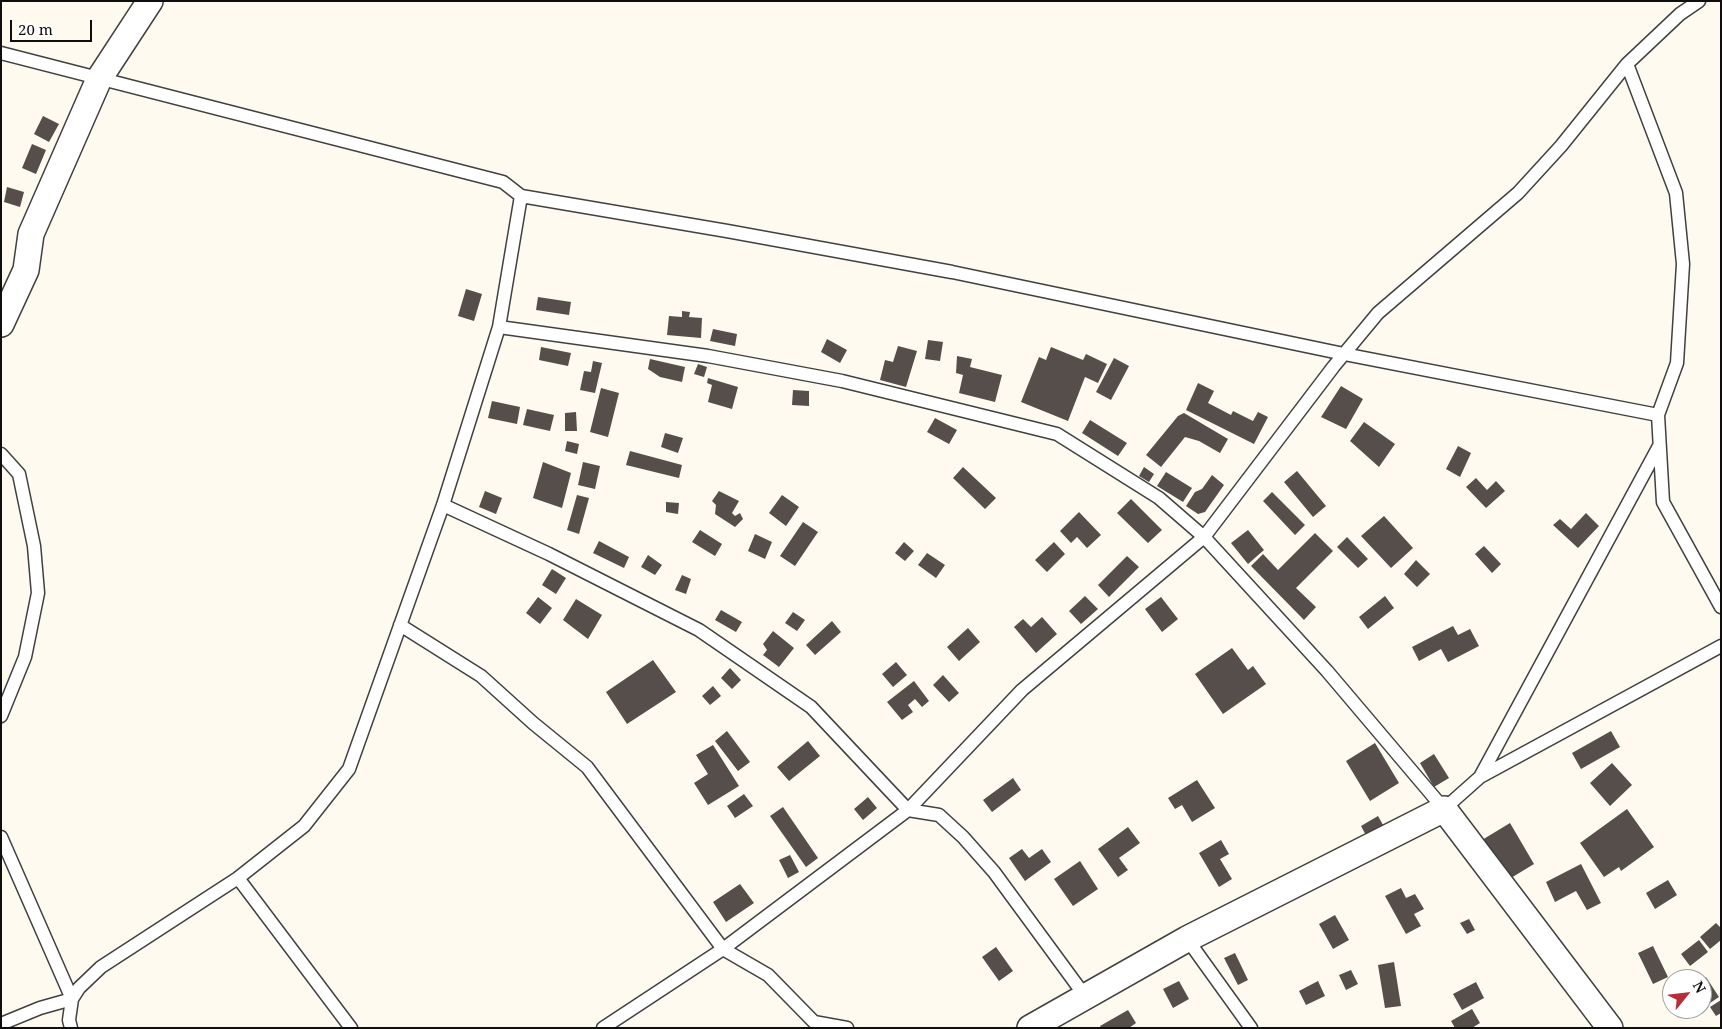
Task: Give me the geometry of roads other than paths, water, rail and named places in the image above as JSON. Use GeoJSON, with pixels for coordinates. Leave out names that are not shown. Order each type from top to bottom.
{"type":"FeatureCollection","features":[{"type":"Feature","properties":{"kind":"street"},"geometry":{"type":"LineString","coordinates":[[1,324],[26,270],[31,234],[99,80],[150,1]]}},
{"type":"Feature","properties":{"kind":"street"},"geometry":{"type":"LineString","coordinates":[[1030,1028],[1187,939],[1444,808],[1610,1028]]}},
{"type":"Feature","properties":{"kind":"lane"},"geometry":{"type":"LineString","coordinates":[[603,1028],[723,949],[908,810],[1022,690],[1204,537],[1344,354],[1378,313],[1518,194],[1584,118],[1627,64],[1680,14],[1699,1]]}},
{"type":"Feature","properties":{"kind":"lane"},"geometry":{"type":"LineString","coordinates":[[1,53],[99,80],[503,182],[521,196],[952,272],[1344,354],[1658,415]]}},
{"type":"Feature","properties":{"kind":"lane"},"geometry":{"type":"LineString","coordinates":[[1627,64],[1676,193],[1683,264],[1677,363],[1658,415],[1663,502],[1721,607]]}},
{"type":"Feature","properties":{"kind":"lane"},"geometry":{"type":"LineString","coordinates":[[71,1028],[69,1020],[72,999],[79,988],[102,967],[238,878],[304,826],[349,769],[443,505],[499,327],[521,196]]}},
{"type":"Feature","properties":{"kind":"lane"},"geometry":{"type":"LineString","coordinates":[[499,327],[708,356],[842,381],[1057,434],[1159,498],[1204,537],[1327,671],[1444,808],[1480,777],[1721,646]]}},
{"type":"Feature","properties":{"kind":"lane"},"geometry":{"type":"LineString","coordinates":[[1480,777],[1659,446]]}},
{"type":"Feature","properties":{"kind":"lane"},"geometry":{"type":"LineString","coordinates":[[1,454],[19,474],[34,546],[38,593],[25,657],[1,716]]}},
{"type":"Feature","properties":{"kind":"lane"},"geometry":{"type":"LineString","coordinates":[[443,505],[550,554],[699,630],[811,707],[908,810],[939,815],[963,837],[994,872],[1085,996]]}},
{"type":"Feature","properties":{"kind":"lane"},"geometry":{"type":"LineString","coordinates":[[400,626],[481,676],[533,724],[588,767],[723,949],[768,975],[814,1022],[847,1028]]}},
{"type":"Feature","properties":{"kind":"lane"},"geometry":{"type":"LineString","coordinates":[[1,837],[72,999]]}},
{"type":"Feature","properties":{"kind":"lane"},"geometry":{"type":"LineString","coordinates":[[238,878],[350,1028]]}},
{"type":"Feature","properties":{"kind":"lane"},"geometry":{"type":"LineString","coordinates":[[1187,939],[1251,1028]]}},
{"type":"Feature","properties":{"kind":"lane"},"geometry":{"type":"LineString","coordinates":[[1,1024],[40,1008],[72,999]]}}]}
